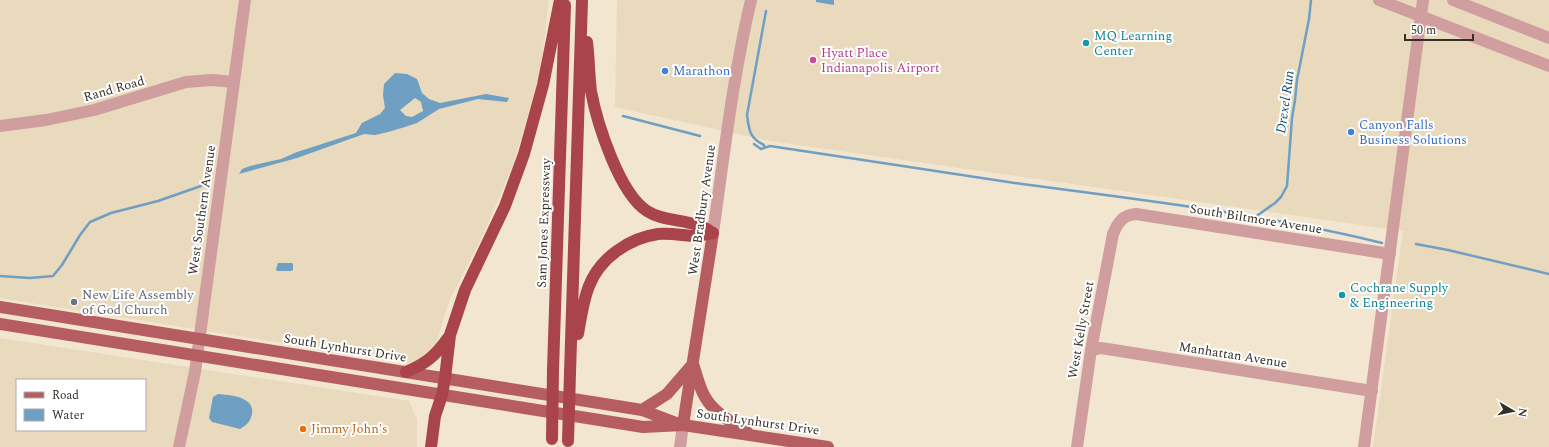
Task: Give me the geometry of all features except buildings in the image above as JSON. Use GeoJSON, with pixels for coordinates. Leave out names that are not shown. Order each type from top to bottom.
{"type":"FeatureCollection","features":[{"type":"Feature","properties":{"kind":"highway"},"geometry":{"type":"LineString","coordinates":[[431,447],[435,416],[442,395],[445,378],[450,335],[462,297],[505,206],[524,154],[543,85],[560,0]]}},
{"type":"Feature","properties":{"kind":"highway","name":"Sam Jones Expressway"},"geometry":{"type":"LineString","coordinates":[[552,443],[565,0]]}},
{"type":"Feature","properties":{"kind":"highway"},"geometry":{"type":"LineString","coordinates":[[582,0],[590,83],[594,101],[608,149],[630,194],[641,207],[651,214],[698,225],[713,233]]}},
{"type":"Feature","properties":{"kind":"highway"},"geometry":{"type":"LineString","coordinates":[[568,444],[582,0]]}},
{"type":"Feature","properties":{"kind":"highway"},"geometry":{"type":"LineString","coordinates":[[570,373],[586,297],[590,285],[606,260],[623,247],[648,236],[668,234],[693,236],[713,233]]}},
{"type":"Feature","properties":{"kind":"highway"},"geometry":{"type":"LineString","coordinates":[[406,372],[434,357],[450,335]]}},
{"type":"Feature","properties":{"kind":"main road","name":"West Bradbury Avenue"},"geometry":{"type":"LineString","coordinates":[[684,425],[713,233]]}},
{"type":"Feature","properties":{"kind":"main road","name":"South Lynhurst Drive"},"geometry":{"type":"LineString","coordinates":[[0,307],[642,410],[684,425]]}},
{"type":"Feature","properties":{"kind":"main road","name":"South Lynhurst Drive"},"geometry":{"type":"LineString","coordinates":[[0,324],[643,427],[684,425],[828,447]]}},
{"type":"Feature","properties":{"kind":"main road"},"geometry":{"type":"LineString","coordinates":[[642,410],[667,394],[693,364]]}},
{"type":"Feature","properties":{"kind":"main road"},"geometry":{"type":"LineString","coordinates":[[693,364],[704,396],[709,403],[719,413],[749,434]]}},
{"type":"Feature","properties":{"kind":"street","name":"West Southern Avenue"},"geometry":{"type":"LineString","coordinates":[[179,447],[185,426],[198,356],[245,0]]}},
{"type":"Feature","properties":{"kind":"street","name":"West Bradbury Avenue"},"geometry":{"type":"LineString","coordinates":[[713,233],[731,104],[751,0]]}},
{"type":"Feature","properties":{"kind":"street"},"geometry":{"type":"LineString","coordinates":[[1379,0],[1549,66]]}},
{"type":"Feature","properties":{"kind":"street"},"geometry":{"type":"LineString","coordinates":[[1364,447],[1423,0]]}},
{"type":"Feature","properties":{"kind":"street"},"geometry":{"type":"LineString","coordinates":[[1453,0],[1549,38]]}},
{"type":"Feature","properties":{"kind":"street","name":"Rand Road"},"geometry":{"type":"LineString","coordinates":[[0,126],[78,114],[126,102],[186,82],[212,80],[234,82]]}},
{"type":"Feature","properties":{"kind":"street","name":"South Biltmore Avenue"},"geometry":{"type":"LineString","coordinates":[[1121,220],[1125,216],[1136,214],[1390,254]]}},
{"type":"Feature","properties":{"kind":"street","name":"West Kelly Street"},"geometry":{"type":"LineString","coordinates":[[1077,447],[1091,350],[1113,234],[1121,220]]}},
{"type":"Feature","properties":{"kind":"street","name":"Manhattan Avenue"},"geometry":{"type":"LineString","coordinates":[[1091,350],[1101,348],[1372,391]]}},
{"type":"Feature","properties":{"kind":"street"},"geometry":{"type":"LineString","coordinates":[[680,447],[684,425]]}},
{"type":"Feature","properties":{"kind":"shaded area"},"geometry":{"type":"Polygon","coordinates":[[[0,0],[549,0],[540,74],[513,165],[483,235],[450,299],[436,343],[426,356],[408,363],[0,298],[0,0]]]}},
{"type":"Feature","properties":{"kind":"shaded area"},"geometry":{"type":"Polygon","coordinates":[[[617,0],[1549,0],[1549,447],[1373,447],[1403,231],[770,141],[615,107],[617,0]]]}},
{"type":"Feature","properties":{"kind":"shaded area"},"geometry":{"type":"Polygon","coordinates":[[[0,338],[409,401],[417,419],[417,447],[0,447],[0,338]]]}},
{"type":"Feature","properties":{"kind":"water"},"geometry":{"type":"Polygon","coordinates":[[[816,0],[834,0],[834,5],[816,2],[816,0]]]}},
{"type":"Feature","properties":{"kind":"water"},"geometry":{"type":"Polygon","coordinates":[[[395,73],[407,74],[417,79],[422,93],[429,99],[440,103],[486,94],[509,98],[507,102],[478,99],[439,109],[417,123],[405,127],[375,135],[364,134],[297,158],[239,174],[242,169],[250,166],[281,159],[297,152],[356,133],[362,123],[380,114],[385,108],[383,95],[384,84],[395,73]],[[415,98],[400,110],[406,116],[412,117],[423,111],[421,102],[415,98]]]}},
{"type":"Feature","properties":{"kind":"water"},"geometry":{"type":"Polygon","coordinates":[[[278,263],[292,263],[293,270],[277,271],[276,269],[278,263]]]}},
{"type":"Feature","properties":{"kind":"water"},"geometry":{"type":"Polygon","coordinates":[[[218,394],[235,396],[246,400],[250,404],[252,414],[246,425],[240,429],[212,422],[209,418],[213,397],[218,394]]]}},
{"type":"Feature","properties":{"kind":"waterway","name":"Drexel Run"},"geometry":{"type":"LineString","coordinates":[[1255,217],[1275,203],[1281,197],[1287,186],[1292,118],[1311,0]]}},
{"type":"Feature","properties":{"kind":"waterway"},"geometry":{"type":"LineString","coordinates":[[764,148],[764,145],[755,139],[751,133],[747,115],[766,11]]}},
{"type":"Feature","properties":{"kind":"waterway"},"geometry":{"type":"LineString","coordinates":[[623,116],[700,136]]}},
{"type":"Feature","properties":{"kind":"waterway"},"geometry":{"type":"LineString","coordinates":[[754,144],[761,149],[770,146],[1248,216],[1382,243]]}},
{"type":"Feature","properties":{"kind":"waterway"},"geometry":{"type":"LineString","coordinates":[[0,276],[30,278],[53,276],[62,265],[80,235],[90,222],[111,213],[158,201],[201,186]]}},
{"type":"Feature","properties":{"kind":"waterway"},"geometry":{"type":"LineString","coordinates":[[1416,244],[1549,274]]}},
{"type":"Feature","properties":{"kind":"place","name":"MQ Learning Center"},"geometry":{"type":"Point","coordinates":[1086,43]}},
{"type":"Feature","properties":{"kind":"place","name":"Hyatt Place Indianapolis Airport"},"geometry":{"type":"Point","coordinates":[813,60]}},
{"type":"Feature","properties":{"kind":"place","name":"Marathon"},"geometry":{"type":"Point","coordinates":[665,71]}},
{"type":"Feature","properties":{"kind":"place","name":"Canyon Falls Business Solutions"},"geometry":{"type":"Point","coordinates":[1351,132]}},
{"type":"Feature","properties":{"kind":"place","name":"Cochrane Supply & Engineering"},"geometry":{"type":"Point","coordinates":[1342,295]}},
{"type":"Feature","properties":{"kind":"place","name":"New Life Assembly of God Church"},"geometry":{"type":"Point","coordinates":[74,302]}},
{"type":"Feature","properties":{"kind":"place","name":"Jimmy John's"},"geometry":{"type":"Point","coordinates":[303,429]}}]}
